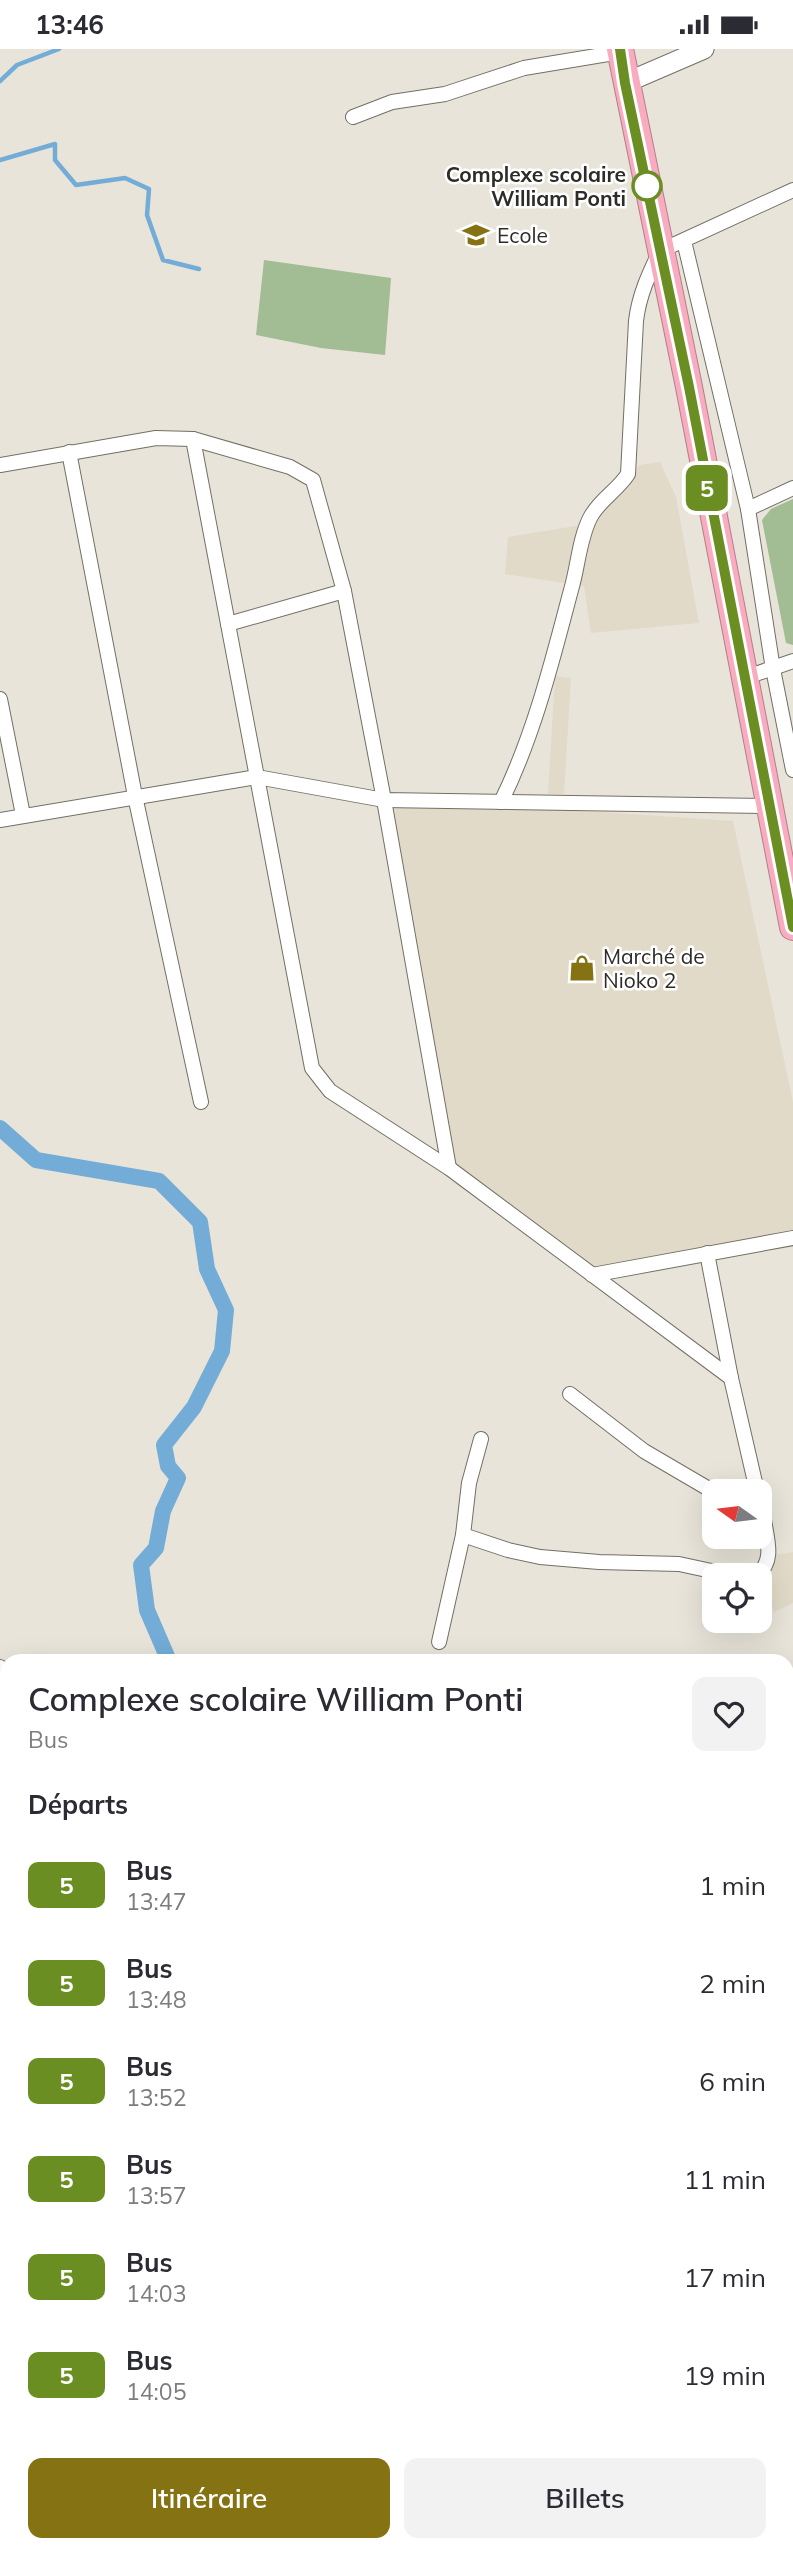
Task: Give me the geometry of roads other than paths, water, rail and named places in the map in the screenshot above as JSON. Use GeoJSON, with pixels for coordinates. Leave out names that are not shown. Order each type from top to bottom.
{"type":"FeatureCollection","features":[{"type":"Feature","properties":{"kind":"highway"},"geometry":{"type":"LineString","coordinates":[[624,50],[625,83],[672,246],[744,678],[793,927]]}},
{"type":"Feature","properties":{"kind":"street"},"geometry":{"type":"LineString","coordinates":[[625,83],[704,49]]}},
{"type":"Feature","properties":{"kind":"street"},"geometry":{"type":"LineString","coordinates":[[353,117],[392,102],[445,94],[624,50]]}},
{"type":"Feature","properties":{"kind":"street"},"geometry":{"type":"LineString","coordinates":[[501,802],[517,770],[530,734],[590,516],[628,474],[639,299],[672,246],[793,190]]}},
{"type":"Feature","properties":{"kind":"street"},"geometry":{"type":"LineString","coordinates":[[672,246],[748,509],[793,770]]}},
{"type":"Feature","properties":{"kind":"street"},"geometry":{"type":"LineString","coordinates":[[0,465],[156,438],[193,439],[298,469],[313,479],[344,591],[449,1168]]}},
{"type":"Feature","properties":{"kind":"street"},"geometry":{"type":"LineString","coordinates":[[193,439],[312,1068],[330,1091],[343,1101],[449,1168],[731,1378]]}},
{"type":"Feature","properties":{"kind":"street"},"geometry":{"type":"LineString","coordinates":[[69,452],[135,796],[201,1102]]}},
{"type":"Feature","properties":{"kind":"street"},"geometry":{"type":"LineString","coordinates":[[748,509],[793,488]]}},
{"type":"Feature","properties":{"kind":"street"},"geometry":{"type":"LineString","coordinates":[[228,624],[344,591]]}},
{"type":"Feature","properties":{"kind":"street"},"geometry":{"type":"LineString","coordinates":[[744,678],[793,661]]}},
{"type":"Feature","properties":{"kind":"street"},"geometry":{"type":"LineString","coordinates":[[0,699],[23,815]]}},
{"type":"Feature","properties":{"kind":"street"},"geometry":{"type":"LineString","coordinates":[[0,820],[257,777],[384,800],[769,806]]}},
{"type":"Feature","properties":{"kind":"street"},"geometry":{"type":"LineString","coordinates":[[592,1275],[793,1238]]}},
{"type":"Feature","properties":{"kind":"street"},"geometry":{"type":"LineString","coordinates":[[707,1253],[754,1479]]}},
{"type":"Feature","properties":{"kind":"street"},"geometry":{"type":"LineString","coordinates":[[570,1394],[644,1451],[702,1485]]}},
{"type":"Feature","properties":{"kind":"street"},"geometry":{"type":"LineString","coordinates":[[439,1642],[463,1535],[469,1483],[481,1439]]}},
{"type":"Feature","properties":{"kind":"street"},"geometry":{"type":"LineString","coordinates":[[463,1535],[508,1550],[540,1556],[599,1562],[678,1564],[702,1569]]}},
{"type":"Feature","properties":{"kind":"waterway"},"geometry":{"type":"LineString","coordinates":[[0,81],[17,65],[59,49]]}},
{"type":"Feature","properties":{"kind":"waterway"},"geometry":{"type":"LineString","coordinates":[[0,160],[55,144],[55,160],[76,185],[125,178],[149,189],[147,215],[163,260],[199,269]]}},
{"type":"Feature","properties":{"kind":"waterway"},"geometry":{"type":"LineString","coordinates":[[0,1128],[36,1160],[159,1181],[200,1222],[207,1269],[226,1310],[222,1351],[194,1407],[164,1445],[168,1466],[178,1478],[163,1511],[156,1548],[141,1565],[147,1610],[166,1654]]}},
{"type":"Feature","properties":{"kind":"place","name":"Complexe scolaire William Ponti"},"geometry":{"type":"Point","coordinates":[647,186]}},
{"type":"Feature","properties":{"kind":"place","name":"Ecole"},"geometry":{"type":"Point","coordinates":[476,235]}},
{"type":"Feature","properties":{"kind":"place","name":"Marché de Nioko 2"},"geometry":{"type":"Point","coordinates":[582,968]}}]}
